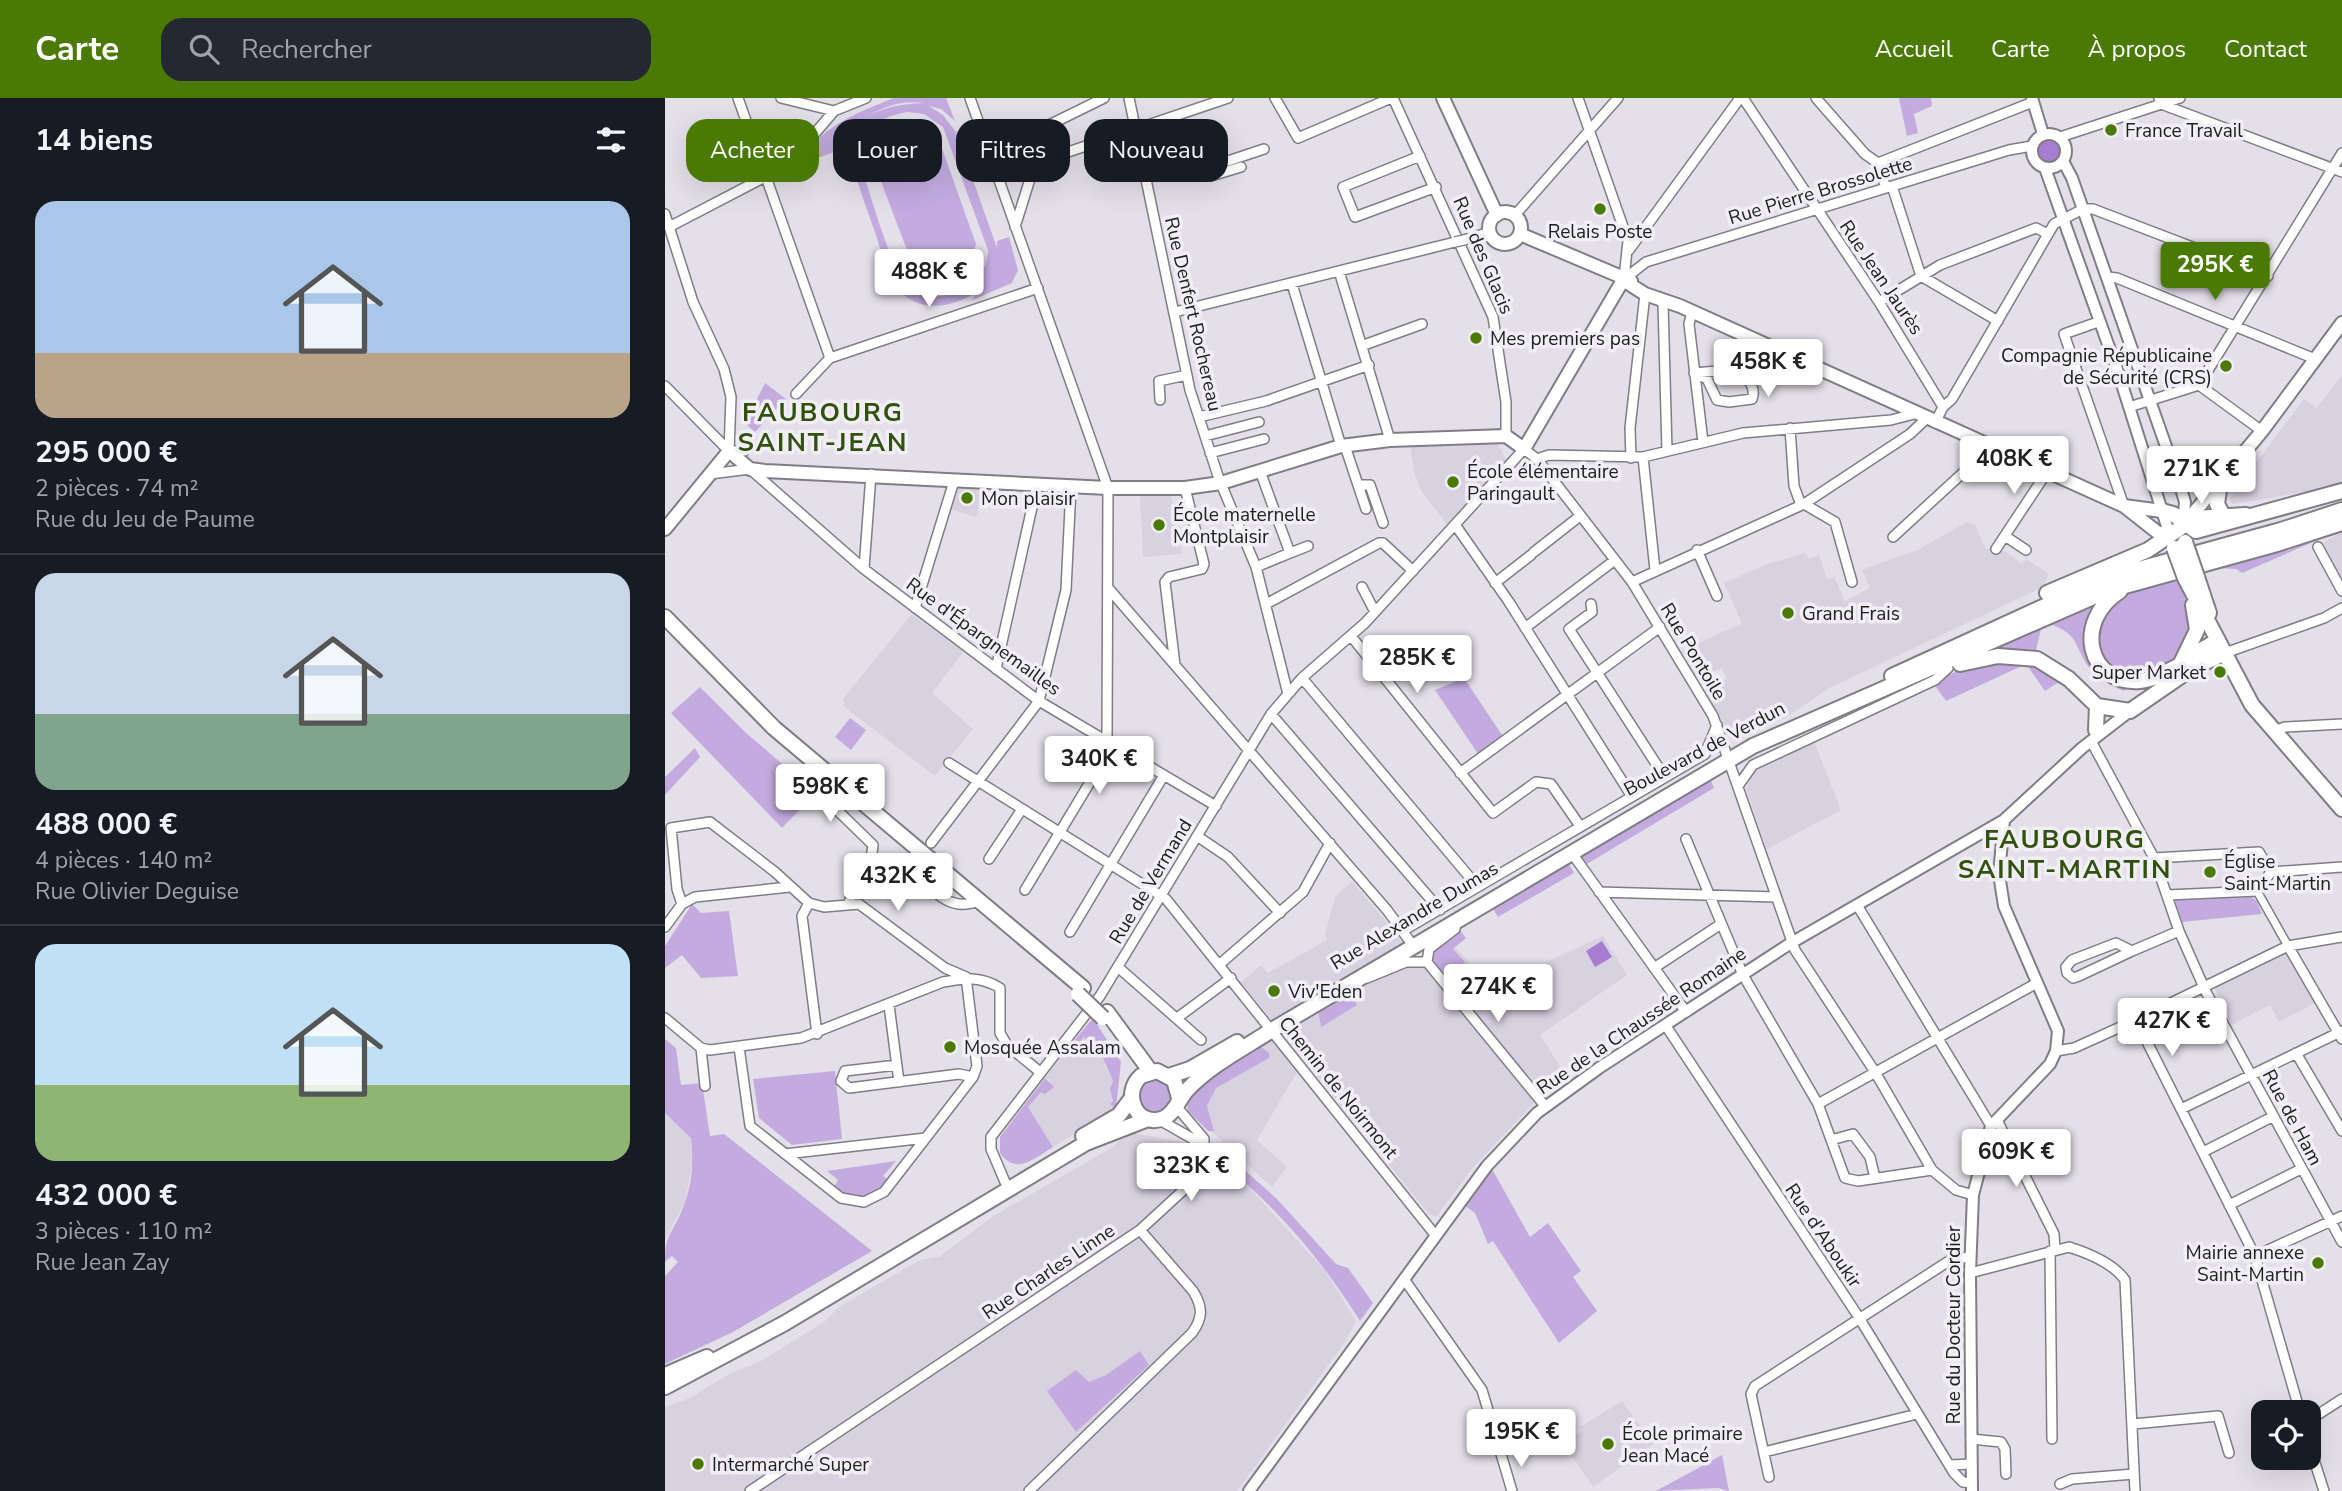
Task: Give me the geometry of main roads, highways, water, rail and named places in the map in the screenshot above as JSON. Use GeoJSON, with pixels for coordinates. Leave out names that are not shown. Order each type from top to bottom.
{"type":"FeatureCollection","features":[{"type":"Feature","properties":{"kind":"main road"},"geometry":{"type":"LineString","coordinates":[[1443,98],[1496,215]]}},
{"type":"Feature","properties":{"kind":"main road"},"geometry":{"type":"LineString","coordinates":[[1506,212],[1515,215],[1520,224],[1520,234],[1513,241],[1504,244],[1495,240],[1489,224],[1496,215],[1506,212]]}},
{"type":"Feature","properties":{"kind":"main road"},"geometry":{"type":"LineString","coordinates":[[1520,234],[1623,279],[1663,303],[1686,309],[1925,419],[2124,506],[2147,525],[2176,542],[2206,603],[2221,647]]}},
{"type":"Feature","properties":{"kind":"main road"},"geometry":{"type":"LineString","coordinates":[[1623,279],[1639,282],[1666,295],[1686,309]]}},
{"type":"Feature","properties":{"kind":"main road"},"geometry":{"type":"LineString","coordinates":[[665,529],[729,451],[750,469],[1071,487],[1185,488],[1221,484],[1343,446],[1390,440],[1506,436],[1524,449],[1623,279]]}},
{"type":"Feature","properties":{"kind":"main road"},"geometry":{"type":"LineString","coordinates":[[2176,542],[2183,525],[2220,484],[2315,359],[2338,338],[2342,323]]}},
{"type":"Feature","properties":{"kind":"main road"},"geometry":{"type":"LineString","coordinates":[[2220,484],[2217,504],[2223,515]]}},
{"type":"Feature","properties":{"kind":"main road"},"geometry":{"type":"LineString","coordinates":[[2124,506],[2173,514],[2183,525],[2196,531],[2246,515],[2284,508],[2342,491]]}},
{"type":"Feature","properties":{"kind":"main road"},"geometry":{"type":"LineString","coordinates":[[1920,662],[2106,578],[2281,530],[2342,510]]}},
{"type":"Feature","properties":{"kind":"main road"},"geometry":{"type":"LineString","coordinates":[[2183,525],[2195,518],[2246,515]]}},
{"type":"Feature","properties":{"kind":"main road"},"geometry":{"type":"LineString","coordinates":[[1728,756],[2064,608],[2134,583],[2277,544],[2342,523]]}},
{"type":"Feature","properties":{"kind":"main road"},"geometry":{"type":"LineString","coordinates":[[1920,662],[1965,633],[2067,583],[2148,550],[2176,542]]}},
{"type":"Feature","properties":{"kind":"main road"},"geometry":{"type":"LineString","coordinates":[[2134,583],[2109,600],[2094,618],[2089,641],[2096,658],[2109,671],[2142,681],[2180,665],[2197,630],[2191,577]]}},
{"type":"Feature","properties":{"kind":"main road"},"geometry":{"type":"LineString","coordinates":[[2191,593],[2241,689],[2342,808]]}},
{"type":"Feature","properties":{"kind":"main road"},"geometry":{"type":"LineString","coordinates":[[665,617],[718,675],[804,754],[1080,991],[1105,1015],[1151,1072],[1169,1076],[1177,1085],[1178,1102]]}},
{"type":"Feature","properties":{"kind":"main road"},"geometry":{"type":"LineString","coordinates":[[665,626],[754,719],[834,789],[1080,991]]}},
{"type":"Feature","properties":{"kind":"main road","name":"Rue de la Chaussée Romaine"},"geometry":{"type":"LineString","coordinates":[[2123,710],[2193,653],[2221,647]]}},
{"type":"Feature","properties":{"kind":"main road","name":"Rue de la Chaussée Romaine"},"geometry":{"type":"LineString","coordinates":[[2123,710],[2191,669],[2221,647]]}},
{"type":"Feature","properties":{"kind":"main road"},"geometry":{"type":"LineString","coordinates":[[1905,680],[1998,656],[2038,659],[2069,679],[2097,706],[2123,710]]}},
{"type":"Feature","properties":{"kind":"main road","name":"Boulevard de Verdun"},"geometry":{"type":"LineString","coordinates":[[1569,849],[1728,756],[1920,662]]}},
{"type":"Feature","properties":{"kind":"main road"},"geometry":{"type":"LineString","coordinates":[[2094,736],[2097,706]]}},
{"type":"Feature","properties":{"kind":"main road"},"geometry":{"type":"LineString","coordinates":[[665,1375],[708,1357],[1007,1185],[1086,1143],[1170,1114],[1197,1080],[1270,1027],[1360,978],[1569,849]]}},
{"type":"Feature","properties":{"kind":"main road","name":"Rue Alexandre Dumas"},"geometry":{"type":"LineString","coordinates":[[1169,1076],[1190,1069],[1270,1027],[1407,935],[1569,849]]}},
{"type":"Feature","properties":{"kind":"main road"},"geometry":{"type":"LineString","coordinates":[[665,1387],[740,1349],[922,1241],[1119,1115],[1131,1099],[1137,1080],[1105,1015]]}},
{"type":"Feature","properties":{"kind":"main road"},"geometry":{"type":"LineString","coordinates":[[1137,1080],[1151,1072]]}},
{"type":"Feature","properties":{"kind":"main road"},"geometry":{"type":"LineString","coordinates":[[1131,1099],[1136,1111],[1153,1119]]}},
{"type":"Feature","properties":{"kind":"place","name":"France Travail"},"geometry":{"type":"Point","coordinates":[2111,130]}},
{"type":"Feature","properties":{"kind":"place","name":"Relais Poste"},"geometry":{"type":"Point","coordinates":[1600,209]}},
{"type":"Feature","properties":{"kind":"place","name":"Mes premiers pas"},"geometry":{"type":"Point","coordinates":[1476,338]}},
{"type":"Feature","properties":{"kind":"place","name":"Compagnie Républicaine de Sécurité (CRS)"},"geometry":{"type":"Point","coordinates":[2226,366]}},
{"type":"Feature","properties":{"kind":"place","name":"École élémentaire Paringault"},"geometry":{"type":"Point","coordinates":[1453,482]}},
{"type":"Feature","properties":{"kind":"place","name":"Mon plaisir"},"geometry":{"type":"Point","coordinates":[967,498]}},
{"type":"Feature","properties":{"kind":"place","name":"École maternelle Montplaisir"},"geometry":{"type":"Point","coordinates":[1159,525]}},
{"type":"Feature","properties":{"kind":"place","name":"Grand Frais"},"geometry":{"type":"Point","coordinates":[1788,613]}},
{"type":"Feature","properties":{"kind":"place","name":"Super Market"},"geometry":{"type":"Point","coordinates":[2220,672]}},
{"type":"Feature","properties":{"kind":"place","name":"Église Saint-Martin"},"geometry":{"type":"Point","coordinates":[2210,872]}},
{"type":"Feature","properties":{"kind":"place","name":"Viv'Eden"},"geometry":{"type":"Point","coordinates":[1274,991]}},
{"type":"Feature","properties":{"kind":"place","name":"Mosquée Assalam"},"geometry":{"type":"Point","coordinates":[950,1047]}},
{"type":"Feature","properties":{"kind":"place","name":"Mairie annexe Saint-Martin"},"geometry":{"type":"Point","coordinates":[2318,1263]}},
{"type":"Feature","properties":{"kind":"place","name":"École primaire Jean Macé"},"geometry":{"type":"Point","coordinates":[1608,1444]}},
{"type":"Feature","properties":{"kind":"place","name":"Intermarché Super"},"geometry":{"type":"Point","coordinates":[698,1464]}},
{"type":"Feature","properties":{"kind":"district","name":"FAUBOURG SAINT-JEAN"},"geometry":{"type":"Point","coordinates":[823,427]}},
{"type":"Feature","properties":{"kind":"district","name":"FAUBOURG SAINT-MARTIN"},"geometry":{"type":"Point","coordinates":[2065,854]}}]}
